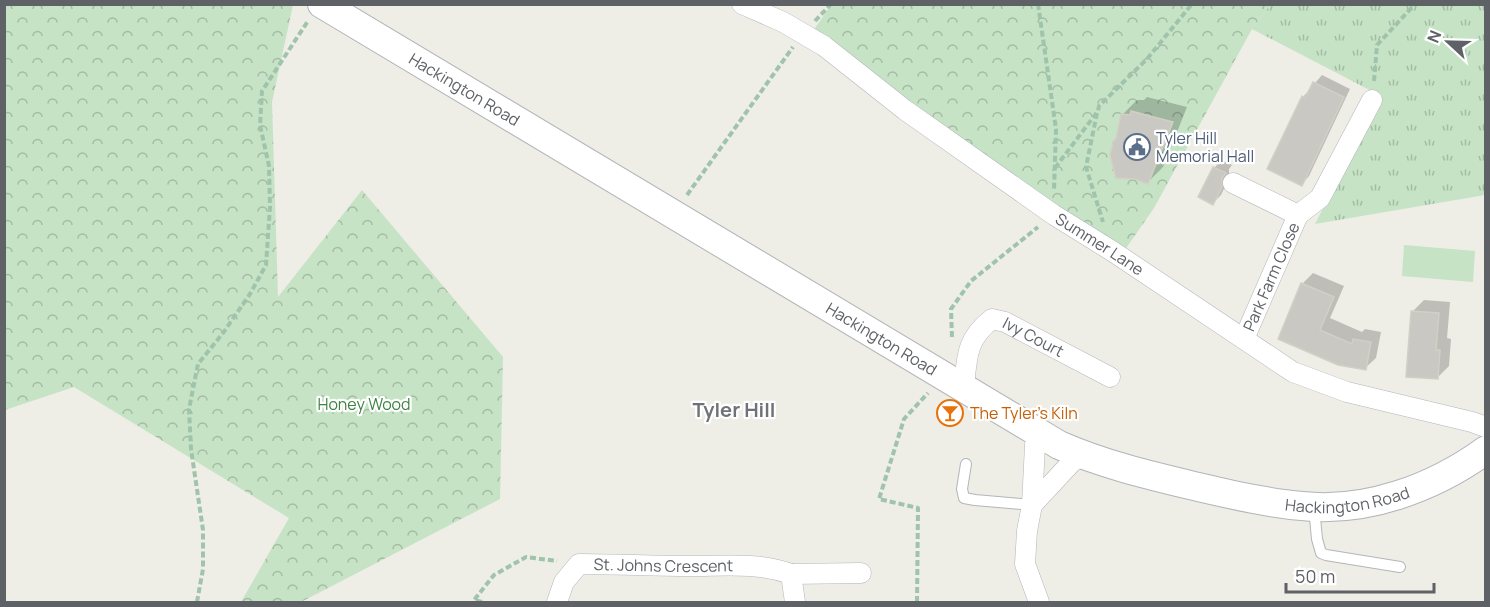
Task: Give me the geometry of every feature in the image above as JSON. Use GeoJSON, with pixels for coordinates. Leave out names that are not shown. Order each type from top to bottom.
{"type":"FeatureCollection","features":[{"type":"Feature","properties":{"kind":"street","name":"Summer Lane"},"geometry":{"type":"LineString","coordinates":[[742,4],[783,22],[824,46],[905,110],[1054,215],[1293,372],[1347,392],[1485,427]]}},
{"type":"Feature","properties":{"kind":"street","name":"Hackington Road"},"geometry":{"type":"LineString","coordinates":[[317,9],[672,215],[964,387],[1039,434],[1082,455],[1138,473],[1234,495],[1302,506],[1337,507],[1387,499],[1428,484],[1473,460],[1485,450]]}},
{"type":"Feature","properties":{"kind":"street","name":"Park Farm Close"},"geometry":{"type":"LineString","coordinates":[[1244,339],[1298,215],[1320,198],[1372,100]]}},
{"type":"Feature","properties":{"kind":"street","name":"Park Farm Close"},"geometry":{"type":"LineString","coordinates":[[1233,183],[1298,215]]}},
{"type":"Feature","properties":{"kind":"street","name":"Ivy Court"},"geometry":{"type":"LineString","coordinates":[[964,387],[969,347],[980,329],[992,319],[1005,322],[1110,377]]}},
{"type":"Feature","properties":{"kind":"street"},"geometry":{"type":"LineString","coordinates":[[1039,434],[1035,445],[1026,564],[1039,603]]}},
{"type":"Feature","properties":{"kind":"street"},"geometry":{"type":"LineString","coordinates":[[1032,505],[1082,455]]}},
{"type":"Feature","properties":{"kind":"street","name":"St. Johns Crescent"},"geometry":{"type":"LineString","coordinates":[[557,603],[564,582],[579,564],[691,566],[742,564],[781,570],[790,574],[861,573]]}},
{"type":"Feature","properties":{"kind":"street"},"geometry":{"type":"LineString","coordinates":[[790,574],[795,603]]}},
{"type":"Feature","properties":{"kind":"lane"},"geometry":{"type":"LineString","coordinates":[[966,464],[962,489],[964,498],[1032,505]]}},
{"type":"Feature","properties":{"kind":"lane"},"geometry":{"type":"LineString","coordinates":[[1314,507],[1317,539],[1321,553],[1400,567]]}},
{"type":"Feature","properties":{"kind":"path"},"geometry":{"type":"LineString","coordinates":[[1038,4],[1056,129],[1054,169],[1098,111]]}},
{"type":"Feature","properties":{"kind":"path"},"geometry":{"type":"LineString","coordinates":[[1112,251],[1086,168],[1099,106],[1147,59],[1192,4]]}},
{"type":"Feature","properties":{"kind":"path"},"geometry":{"type":"LineString","coordinates":[[1372,100],[1377,45],[1415,4]]}},
{"type":"Feature","properties":{"kind":"path"},"geometry":{"type":"LineString","coordinates":[[197,603],[203,569],[203,530],[191,449],[189,409],[198,364],[250,294],[266,265],[270,207],[269,166],[260,124],[261,91],[317,9]]}},
{"type":"Feature","properties":{"kind":"path"},"geometry":{"type":"LineString","coordinates":[[672,215],[802,34]]}},
{"type":"Feature","properties":{"kind":"path"},"geometry":{"type":"LineString","coordinates":[[952,345],[951,309],[971,281],[1054,215]]}},
{"type":"Feature","properties":{"kind":"path"},"geometry":{"type":"LineString","coordinates":[[917,603],[918,508],[879,500],[904,419],[934,385]]}},
{"type":"Feature","properties":{"kind":"path"},"geometry":{"type":"LineString","coordinates":[[483,603],[474,600],[494,575],[526,557],[579,564]]}},
{"type":"Feature","properties":{"kind":"green space","name":"Honey Wood"},"geometry":{"type":"Polygon","coordinates":[[[4,5],[293,5],[272,102],[278,297],[362,190],[503,357],[500,499],[301,602],[241,602],[289,518],[74,387],[5,410],[4,5]]]}},
{"type":"Feature","properties":{"kind":"green space"},"geometry":{"type":"Polygon","coordinates":[[[831,5],[1270,5],[1252,29],[1154,208],[1120,257],[813,31],[831,5]]]}},
{"type":"Feature","properties":{"kind":"green space"},"geometry":{"type":"Polygon","coordinates":[[[1270,5],[1485,5],[1485,195],[1315,224],[1381,96],[1252,29],[1270,5]]]}},
{"type":"Feature","properties":{"kind":"green space"},"geometry":{"type":"Polygon","coordinates":[[[1404,245],[1475,251],[1473,282],[1402,276],[1404,245]]]}},
{"type":"Feature","properties":{"kind":"building"},"geometry":{"type":"Polygon","coordinates":[[[1313,82],[1344,97],[1302,186],[1267,169],[1302,96],[1305,98],[1313,82]]]}},
{"type":"Feature","properties":{"kind":"building","name":"Tyler Hill Memorial Hall"},"geometry":{"type":"Polygon","coordinates":[[[1131,111],[1173,122],[1148,184],[1135,179],[1116,178],[1110,155],[1121,114],[1130,115],[1131,111]]]}},
{"type":"Feature","properties":{"kind":"building"},"geometry":{"type":"Polygon","coordinates":[[[1213,167],[1226,173],[1222,178],[1222,187],[1213,205],[1198,197],[1213,167]]]}},
{"type":"Feature","properties":{"kind":"building"},"geometry":{"type":"Polygon","coordinates":[[[1301,283],[1334,297],[1320,330],[1352,344],[1353,339],[1371,342],[1366,370],[1338,365],[1278,339],[1301,283]]]}},
{"type":"Feature","properties":{"kind":"building"},"geometry":{"type":"Polygon","coordinates":[[[1411,311],[1439,313],[1436,350],[1440,350],[1438,379],[1406,377],[1411,311]]]}},
{"type":"Feature","properties":{"kind":"place","name":"Tyler Hill Memorial Hall"},"geometry":{"type":"Point","coordinates":[1137,147]}},
{"type":"Feature","properties":{"kind":"place","name":"The Tyler's Kiln"},"geometry":{"type":"Point","coordinates":[950,413]}},
{"type":"Feature","properties":{"kind":"district","name":"Tyler Hill"},"geometry":{"type":"Point","coordinates":[734,410]}}]}
